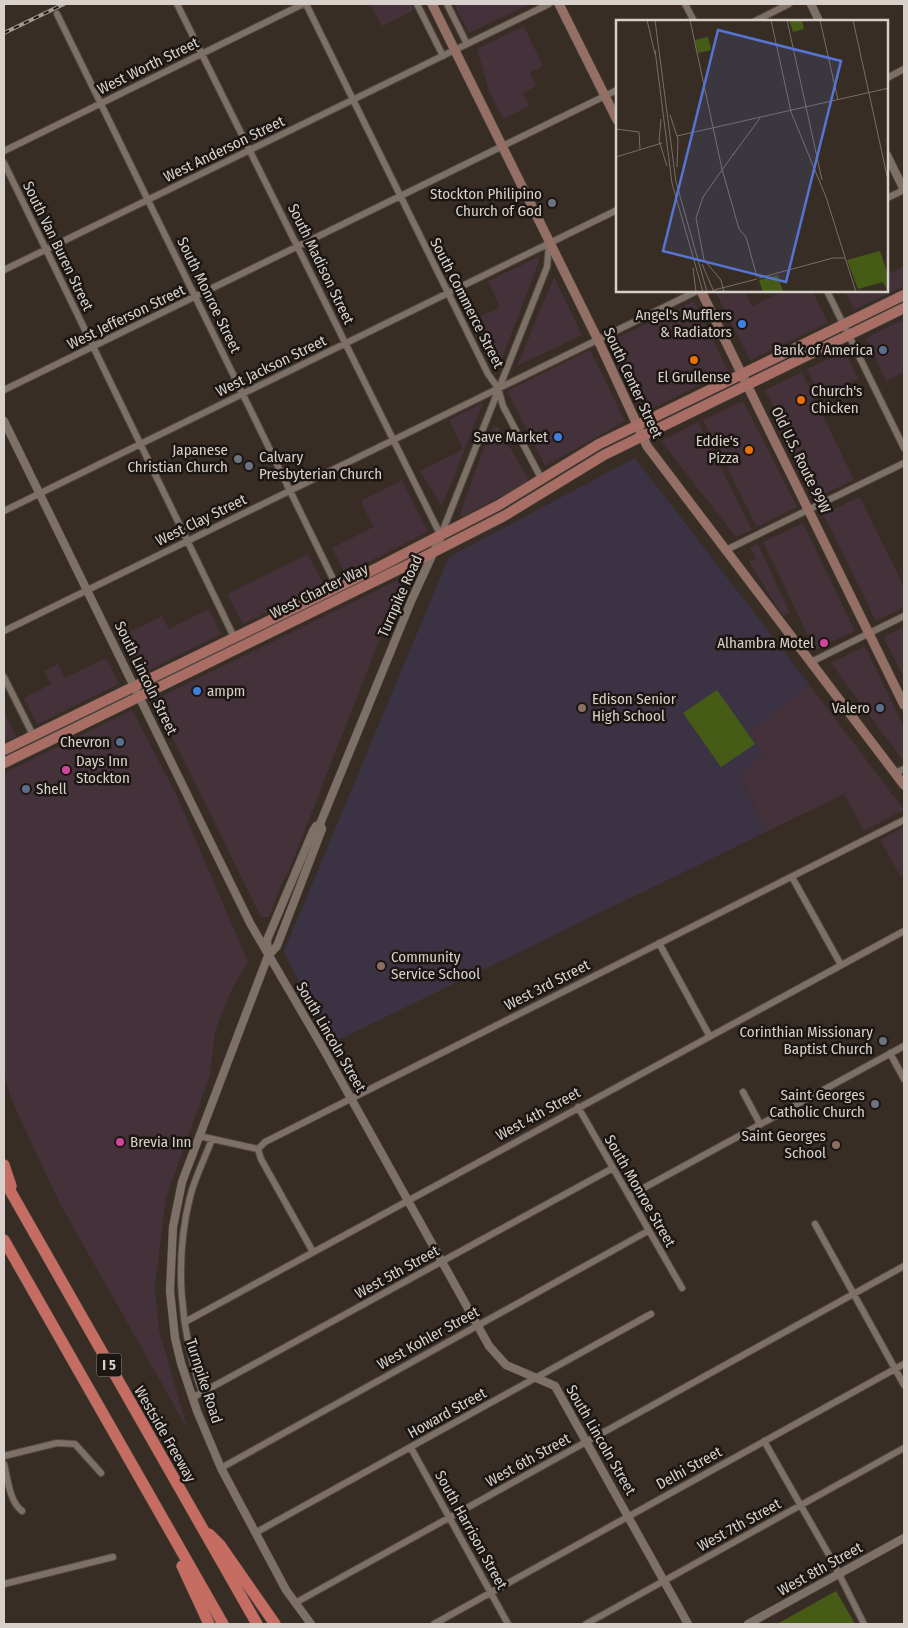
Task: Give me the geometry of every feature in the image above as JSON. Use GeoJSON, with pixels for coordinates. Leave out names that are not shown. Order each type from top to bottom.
{"type":"FeatureCollection","features":[{"type":"Feature","properties":{"kind":"highway"},"geometry":{"type":"LineString","coordinates":[[4,1165],[16,1204]]}},
{"type":"Feature","properties":{"kind":"highway","name":"Westside Freeway"},"geometry":{"type":"LineString","coordinates":[[4,1180],[257,1624]]}},
{"type":"Feature","properties":{"kind":"highway","name":"I 5"},"geometry":{"type":"LineString","coordinates":[[4,1240],[223,1624]]}},
{"type":"Feature","properties":{"kind":"highway"},"geometry":{"type":"LineString","coordinates":[[201,1526],[220,1545],[275,1624]]}},
{"type":"Feature","properties":{"kind":"highway"},"geometry":{"type":"LineString","coordinates":[[177,1544],[181,1564],[209,1624]]}},
{"type":"Feature","properties":{"kind":"main road","name":"South Center Street"},"geometry":{"type":"LineString","coordinates":[[432,4],[598,340],[647,446],[811,662],[900,771],[904,785]]}},
{"type":"Feature","properties":{"kind":"main road"},"geometry":{"type":"LineString","coordinates":[[560,4],[616,118]]}},
{"type":"Feature","properties":{"kind":"main road","name":"Old U.S. Route 99W"},"geometry":{"type":"LineString","coordinates":[[701,292],[904,705]]}},
{"type":"Feature","properties":{"kind":"main road"},"geometry":{"type":"LineString","coordinates":[[741,375],[904,295]]}},
{"type":"Feature","properties":{"kind":"main road"},"geometry":{"type":"LineString","coordinates":[[747,386],[904,308]]}},
{"type":"Feature","properties":{"kind":"main road","name":"West Charter Way"},"geometry":{"type":"LineString","coordinates":[[4,750],[33,734],[441,536],[499,505],[591,449],[741,375]]}},
{"type":"Feature","properties":{"kind":"main road","name":"West Charter Way"},"geometry":{"type":"LineString","coordinates":[[4,763],[504,516],[579,469],[642,436],[747,386]]}},
{"type":"Feature","properties":{"kind":"main road"},"geometry":{"type":"LineString","coordinates":[[312,611],[312,606],[338,592],[337,587]]}},
{"type":"Feature","properties":{"kind":"main road"},"geometry":{"type":"LineString","coordinates":[[206,663],[210,655],[232,644],[234,637]]}},
{"type":"Feature","properties":{"kind":"main road"},"geometry":{"type":"LineString","coordinates":[[4,756],[27,745],[33,734]]}},
{"type":"Feature","properties":{"kind":"street","name":"South Madison Street"},"geometry":{"type":"LineString","coordinates":[[177,4],[203,53],[441,536]]}},
{"type":"Feature","properties":{"kind":"street","name":"West Worth Street"},"geometry":{"type":"LineString","coordinates":[[4,150],[305,4]]}},
{"type":"Feature","properties":{"kind":"street","name":"South Commerce Street"},"geometry":{"type":"LineString","coordinates":[[305,4],[488,374],[498,388],[503,406],[541,478]]}},
{"type":"Feature","properties":{"kind":"street"},"geometry":{"type":"LineString","coordinates":[[417,4],[444,56]]}},
{"type":"Feature","properties":{"kind":"street"},"geometry":{"type":"LineString","coordinates":[[447,4],[467,44]]}},
{"type":"Feature","properties":{"kind":"street","name":"West Anderson Street"},"geometry":{"type":"LineString","coordinates":[[4,270],[444,56],[546,4]]}},
{"type":"Feature","properties":{"kind":"street"},"geometry":{"type":"LineString","coordinates":[[685,4],[693,20]]}},
{"type":"Feature","properties":{"kind":"street"},"geometry":{"type":"LineString","coordinates":[[757,20],[789,4]]}},
{"type":"Feature","properties":{"kind":"street"},"geometry":{"type":"LineString","coordinates":[[811,4],[819,20]]}},
{"type":"Feature","properties":{"kind":"street","name":"South Monroe Street"},"geometry":{"type":"LineString","coordinates":[[57,14],[337,587]]}},
{"type":"Feature","properties":{"kind":"street"},"geometry":{"type":"LineString","coordinates":[[888,77],[904,69]]}},
{"type":"Feature","properties":{"kind":"street","name":"West Jefferson Street"},"geometry":{"type":"LineString","coordinates":[[4,390],[616,90]]}},
{"type":"Feature","properties":{"kind":"street"},"geometry":{"type":"LineString","coordinates":[[888,157],[904,190],[888,198]]}},
{"type":"Feature","properties":{"kind":"street","name":"South Van Buren Street"},"geometry":{"type":"LineString","coordinates":[[4,163],[189,540],[234,637]]}},
{"type":"Feature","properties":{"kind":"street","name":"West Jackson Street"},"geometry":{"type":"LineString","coordinates":[[4,511],[616,210]]}},
{"type":"Feature","properties":{"kind":"street","name":"Turnpike Road"},"geometry":{"type":"LineString","coordinates":[[268,956],[267,940],[313,831],[320,824],[412,599],[441,536],[547,267],[549,244]]}},
{"type":"Feature","properties":{"kind":"street","name":"West Clay Street"},"geometry":{"type":"LineString","coordinates":[[4,630],[695,292]]}},
{"type":"Feature","properties":{"kind":"street"},"geometry":{"type":"LineString","coordinates":[[828,292],[904,448]]}},
{"type":"Feature","properties":{"kind":"street","name":"South Lincoln Street"},"geometry":{"type":"LineString","coordinates":[[4,421],[138,697],[268,956],[477,1326],[498,1358],[506,1365],[555,1386],[688,1624]]}},
{"type":"Feature","properties":{"kind":"street"},"geometry":{"type":"LineString","coordinates":[[726,550],[904,463]]}},
{"type":"Feature","properties":{"kind":"street"},"geometry":{"type":"LineString","coordinates":[[811,662],[904,616]]}},
{"type":"Feature","properties":{"kind":"street"},"geometry":{"type":"LineString","coordinates":[[4,677],[33,734]]}},
{"type":"Feature","properties":{"kind":"street","name":"West 3rd Street"},"geometry":{"type":"LineString","coordinates":[[258,1149],[265,1142],[904,820]]}},
{"type":"Feature","properties":{"kind":"street","name":"Turnpike Road"},"geometry":{"type":"LineString","coordinates":[[310,1624],[295,1603],[255,1533],[221,1468],[192,1398],[175,1338],[170,1268],[177,1204],[182,1182],[268,956],[277,946],[294,904],[322,829],[320,824]]}},
{"type":"Feature","properties":{"kind":"street"},"geometry":{"type":"LineString","coordinates":[[792,876],[841,965]]}},
{"type":"Feature","properties":{"kind":"street","name":"West 4th Street"},"geometry":{"type":"LineString","coordinates":[[185,1322],[904,931]]}},
{"type":"Feature","properties":{"kind":"street"},"geometry":{"type":"LineString","coordinates":[[659,943],[710,1035]]}},
{"type":"Feature","properties":{"kind":"street"},"geometry":{"type":"LineString","coordinates":[[629,1196],[904,1046]]}},
{"type":"Feature","properties":{"kind":"street"},"geometry":{"type":"LineString","coordinates":[[890,1053],[904,1079]]}},
{"type":"Feature","properties":{"kind":"street"},"geometry":{"type":"LineString","coordinates":[[743,1092],[760,1124]]}},
{"type":"Feature","properties":{"kind":"street","name":"South Monroe Street"},"geometry":{"type":"LineString","coordinates":[[578,1107],[682,1288]]}},
{"type":"Feature","properties":{"kind":"street"},"geometry":{"type":"LineString","coordinates":[[199,1136],[258,1149],[260,1160],[313,1252]]}},
{"type":"Feature","properties":{"kind":"street"},"geometry":{"type":"LineString","coordinates":[[202,1393],[185,1322],[180,1274],[183,1232],[191,1194],[212,1139]]}},
{"type":"Feature","properties":{"kind":"street","name":"West 5th Street"},"geometry":{"type":"LineString","coordinates":[[192,1398],[613,1168]]}},
{"type":"Feature","properties":{"kind":"street"},"geometry":{"type":"LineString","coordinates":[[815,1224],[904,1384]]}},
{"type":"Feature","properties":{"kind":"street","name":"West Kohler Street"},"geometry":{"type":"LineString","coordinates":[[221,1468],[648,1231]]}},
{"type":"Feature","properties":{"kind":"street","name":"West 6th Street"},"geometry":{"type":"LineString","coordinates":[[295,1603],[904,1266]]}},
{"type":"Feature","properties":{"kind":"street","name":"Howard Street"},"geometry":{"type":"LineString","coordinates":[[255,1533],[651,1314]]}},
{"type":"Feature","properties":{"kind":"street","name":"Delhi Street"},"geometry":{"type":"LineString","coordinates":[[434,1624],[904,1364]]}},
{"type":"Feature","properties":{"kind":"street"},"geometry":{"type":"LineString","coordinates":[[764,1441],[839,1574],[864,1624]]}},
{"type":"Feature","properties":{"kind":"street"},"geometry":{"type":"LineString","coordinates":[[4,1456],[57,1443],[75,1444],[102,1473]]}},
{"type":"Feature","properties":{"kind":"street","name":"South Harrison Street"},"geometry":{"type":"LineString","coordinates":[[411,1448],[508,1624]]}},
{"type":"Feature","properties":{"kind":"street","name":"West 7th Street"},"geometry":{"type":"LineString","coordinates":[[586,1624],[904,1448]]}},
{"type":"Feature","properties":{"kind":"street"},"geometry":{"type":"LineString","coordinates":[[4,1464],[12,1495],[18,1508],[22,1511]]}},
{"type":"Feature","properties":{"kind":"street","name":"West 8th Street"},"geometry":{"type":"LineString","coordinates":[[748,1624],[904,1538]]}},
{"type":"Feature","properties":{"kind":"street"},"geometry":{"type":"LineString","coordinates":[[4,1584],[113,1556]]}},
{"type":"Feature","properties":{"kind":"shaded area"},"geometry":{"type":"Polygon","coordinates":[[[370,4],[411,4],[414,10],[382,26],[370,4]]]}},
{"type":"Feature","properties":{"kind":"shaded area"},"geometry":{"type":"Polygon","coordinates":[[[460,4],[530,4],[469,33],[455,6],[460,4]]]}},
{"type":"Feature","properties":{"kind":"shaded area"},"geometry":{"type":"Polygon","coordinates":[[[524,26],[543,66],[530,73],[536,86],[523,93],[529,106],[503,119],[489,92],[477,49],[524,26]]]}},
{"type":"Feature","properties":{"kind":"shaded area"},"geometry":{"type":"Polygon","coordinates":[[[538,257],[539,261],[500,364],[497,367],[492,364],[473,320],[500,307],[488,281],[538,257]]]}},
{"type":"Feature","properties":{"kind":"shaded area"},"geometry":{"type":"Polygon","coordinates":[[[904,266],[904,286],[854,310],[845,292],[888,292],[888,267],[891,273],[904,266]]]}},
{"type":"Feature","properties":{"kind":"shaded area"},"geometry":{"type":"Polygon","coordinates":[[[554,277],[582,335],[517,366],[554,277]]]}},
{"type":"Feature","properties":{"kind":"shaded area"},"geometry":{"type":"Polygon","coordinates":[[[716,292],[745,292],[752,306],[782,292],[812,292],[828,323],[750,360],[716,292]]]}},
{"type":"Feature","properties":{"kind":"shaded area"},"geometry":{"type":"Polygon","coordinates":[[[694,301],[728,371],[647,411],[612,340],[694,301]]]}},
{"type":"Feature","properties":{"kind":"shaded area"},"geometry":{"type":"Polygon","coordinates":[[[902,320],[904,325],[904,372],[886,381],[866,338],[902,320]]]}},
{"type":"Feature","properties":{"kind":"shaded area"},"geometry":{"type":"Polygon","coordinates":[[[590,350],[625,421],[545,466],[507,391],[590,350]]]}},
{"type":"Feature","properties":{"kind":"shaded area"},"geometry":{"type":"Polygon","coordinates":[[[845,351],[858,379],[820,397],[807,369],[845,351]]]}},
{"type":"Feature","properties":{"kind":"shaded area"},"geometry":{"type":"Polygon","coordinates":[[[802,372],[854,480],[817,497],[765,390],[802,372]]]}},
{"type":"Feature","properties":{"kind":"shaded area"},"geometry":{"type":"Polygon","coordinates":[[[743,401],[797,507],[757,527],[703,420],[743,401]]]}},
{"type":"Feature","properties":{"kind":"shaded area"},"geometry":{"type":"Polygon","coordinates":[[[483,403],[442,506],[420,471],[463,449],[449,420],[483,403]]]}},
{"type":"Feature","properties":{"kind":"shaded area"},"geometry":{"type":"Polygon","coordinates":[[[698,422],[752,530],[736,537],[661,441],[698,422]]]}},
{"type":"Feature","properties":{"kind":"shaded area"},"geometry":{"type":"Polygon","coordinates":[[[498,427],[528,478],[526,483],[462,517],[460,514],[481,455],[493,428],[498,427]]]}},
{"type":"Feature","properties":{"kind":"shaded area","name":"Edison Senior High School"},"geometry":{"type":"Polygon","coordinates":[[[635,458],[809,684],[750,732],[764,754],[740,775],[766,832],[330,1044],[284,951],[449,557],[635,458]]]}},
{"type":"Feature","properties":{"kind":"shaded area"},"geometry":{"type":"Polygon","coordinates":[[[402,480],[428,532],[345,574],[332,548],[373,527],[361,501],[402,480]]]}},
{"type":"Feature","properties":{"kind":"shaded area"},"geometry":{"type":"Polygon","coordinates":[[[860,497],[904,587],[904,607],[876,621],[823,514],[860,497]]]}},
{"type":"Feature","properties":{"kind":"shaded area"},"geometry":{"type":"Polygon","coordinates":[[[803,523],[854,629],[853,632],[815,650],[763,542],[803,523]]]}},
{"type":"Feature","properties":{"kind":"shaded area"},"geometry":{"type":"Polygon","coordinates":[[[758,544],[790,613],[783,616],[749,562],[756,558],[750,548],[758,544]]]}},
{"type":"Feature","properties":{"kind":"shaded area"},"geometry":{"type":"Polygon","coordinates":[[[308,554],[324,585],[243,624],[227,594],[308,554]]]}},
{"type":"Feature","properties":{"kind":"shaded area"},"geometry":{"type":"Polygon","coordinates":[[[398,580],[401,585],[290,868],[280,887],[269,917],[261,917],[154,700],[398,580]]]}},
{"type":"Feature","properties":{"kind":"shaded area"},"geometry":{"type":"Polygon","coordinates":[[[209,609],[221,634],[141,674],[122,636],[162,616],[169,629],[209,609]]]}},
{"type":"Feature","properties":{"kind":"shaded area"},"geometry":{"type":"Polygon","coordinates":[[[904,627],[904,679],[884,637],[904,627]]]}},
{"type":"Feature","properties":{"kind":"shaded area"},"geometry":{"type":"Polygon","coordinates":[[[865,646],[904,727],[903,761],[831,663],[865,646]]]}},
{"type":"Feature","properties":{"kind":"shaded area"},"geometry":{"type":"Polygon","coordinates":[[[106,658],[119,684],[37,724],[24,698],[51,684],[44,671],[58,664],[65,678],[106,658]]]}},
{"type":"Feature","properties":{"kind":"shaded area"},"geometry":{"type":"Polygon","coordinates":[[[809,684],[904,810],[864,831],[844,794],[766,832],[740,775],[764,754],[749,732],[809,684]]]}},
{"type":"Feature","properties":{"kind":"shaded area"},"geometry":{"type":"Polygon","coordinates":[[[132,710],[178,798],[248,962],[232,989],[215,1031],[210,1075],[166,1198],[155,1287],[159,1330],[188,1430],[59,1202],[11,1099],[4,1073],[4,773],[132,710]]]}},
{"type":"Feature","properties":{"kind":"shaded area"},"geometry":{"type":"Polygon","coordinates":[[[4,712],[16,736],[4,742],[4,712]]]}},
{"type":"Feature","properties":{"kind":"shaded area"},"geometry":{"type":"Polygon","coordinates":[[[904,827],[904,875],[901,877],[880,840],[904,827]]]}},
{"type":"Feature","properties":{"kind":"green space"},"geometry":{"type":"Polygon","coordinates":[[[717,690],[755,744],[721,767],[683,713],[717,690]]]}},
{"type":"Feature","properties":{"kind":"green space"},"geometry":{"type":"Polygon","coordinates":[[[836,1591],[855,1624],[777,1624],[836,1591]]]}},
{"type":"Feature","properties":{"kind":"railway"},"geometry":{"type":"LineString","coordinates":[[4,33],[64,4]]}},
{"type":"Feature","properties":{"kind":"place","name":"Stockton Philipino Church of God"},"geometry":{"type":"Point","coordinates":[552,203]}},
{"type":"Feature","properties":{"kind":"place","name":"Angel's Mufflers & Radiators"},"geometry":{"type":"Point","coordinates":[742,324]}},
{"type":"Feature","properties":{"kind":"place","name":"Bank of America"},"geometry":{"type":"Point","coordinates":[883,350]}},
{"type":"Feature","properties":{"kind":"place","name":"El Grullense"},"geometry":{"type":"Point","coordinates":[694,360]}},
{"type":"Feature","properties":{"kind":"place","name":"Church's Chicken"},"geometry":{"type":"Point","coordinates":[801,400]}},
{"type":"Feature","properties":{"kind":"place","name":"Save Market"},"geometry":{"type":"Point","coordinates":[558,437]}},
{"type":"Feature","properties":{"kind":"place","name":"Eddie's Pizza"},"geometry":{"type":"Point","coordinates":[749,450]}},
{"type":"Feature","properties":{"kind":"place","name":"Japanese Christian Church"},"geometry":{"type":"Point","coordinates":[238,459]}},
{"type":"Feature","properties":{"kind":"place","name":"Calvary Presbyterian Church"},"geometry":{"type":"Point","coordinates":[249,466]}},
{"type":"Feature","properties":{"kind":"place","name":"Alhambra Motel"},"geometry":{"type":"Point","coordinates":[824,643]}},
{"type":"Feature","properties":{"kind":"place","name":"ampm"},"geometry":{"type":"Point","coordinates":[197,691]}},
{"type":"Feature","properties":{"kind":"place","name":"Edison Senior High School"},"geometry":{"type":"Point","coordinates":[582,708]}},
{"type":"Feature","properties":{"kind":"place","name":"Valero"},"geometry":{"type":"Point","coordinates":[880,708]}},
{"type":"Feature","properties":{"kind":"place","name":"Chevron"},"geometry":{"type":"Point","coordinates":[120,742]}},
{"type":"Feature","properties":{"kind":"place","name":"Days Inn Stockton"},"geometry":{"type":"Point","coordinates":[66,770]}},
{"type":"Feature","properties":{"kind":"place","name":"Shell"},"geometry":{"type":"Point","coordinates":[26,789]}},
{"type":"Feature","properties":{"kind":"place","name":"Community Service School"},"geometry":{"type":"Point","coordinates":[381,966]}},
{"type":"Feature","properties":{"kind":"place","name":"Corinthian Missionary Baptist Church"},"geometry":{"type":"Point","coordinates":[883,1041]}},
{"type":"Feature","properties":{"kind":"place","name":"Saint Georges Catholic Church"},"geometry":{"type":"Point","coordinates":[875,1104]}},
{"type":"Feature","properties":{"kind":"place","name":"Brevia Inn"},"geometry":{"type":"Point","coordinates":[120,1142]}},
{"type":"Feature","properties":{"kind":"place","name":"Saint Georges School"},"geometry":{"type":"Point","coordinates":[836,1145]}}]}
